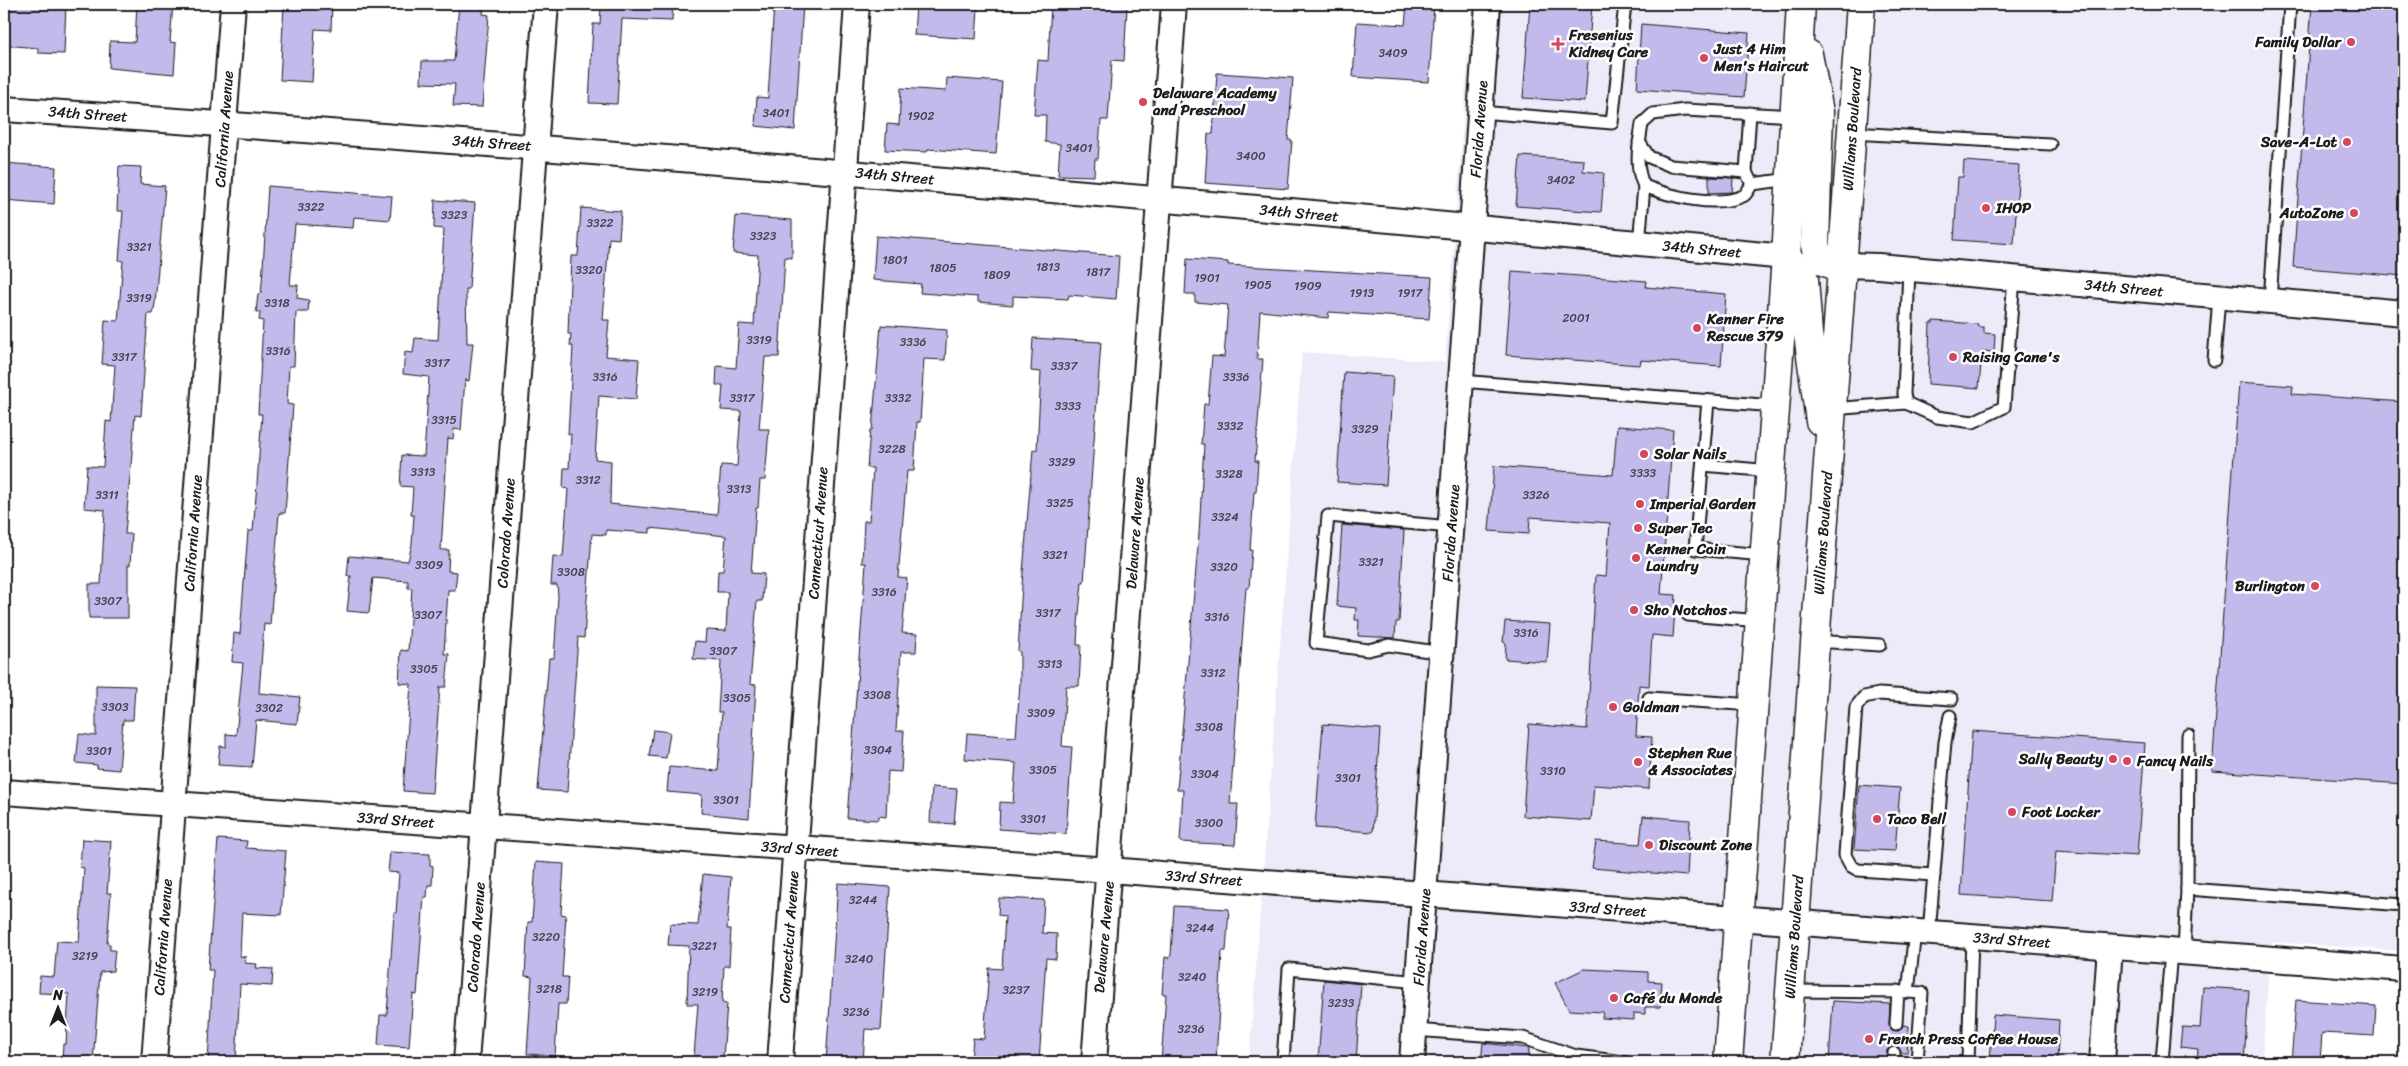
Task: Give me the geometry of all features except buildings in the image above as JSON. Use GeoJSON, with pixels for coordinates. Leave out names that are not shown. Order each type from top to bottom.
{"type":"FeatureCollection","features":[{"type":"Feature","properties":{"kind":"main road","name":"Williams Boulevard"},"geometry":{"type":"LineString","coordinates":[[1785,1062],[1861,4]]}},
{"type":"Feature","properties":{"kind":"main road"},"geometry":{"type":"LineString","coordinates":[[1728,1062],[1786,257],[1801,7]]}},
{"type":"Feature","properties":{"kind":"main road"},"geometry":{"type":"LineString","coordinates":[[1801,7],[1818,112],[1815,245],[1817,255],[1824,263],[1843,265]]}},
{"type":"Feature","properties":{"kind":"main road"},"geometry":{"type":"LineString","coordinates":[[1786,257],[1799,269],[1804,279],[1808,334],[1827,474]]}},
{"type":"Feature","properties":{"kind":"street","name":"California Avenue"},"geometry":{"type":"LineString","coordinates":[[154,1062],[233,4]]}},
{"type":"Feature","properties":{"kind":"street","name":"Colorado Avenue"},"geometry":{"type":"LineString","coordinates":[[466,1062],[546,4]]}},
{"type":"Feature","properties":{"kind":"street","name":"Connecticut Avenue"},"geometry":{"type":"LineString","coordinates":[[780,1062],[857,4]]}},
{"type":"Feature","properties":{"kind":"street","name":"Delaware Avenue"},"geometry":{"type":"LineString","coordinates":[[1094,1062],[1161,200],[1174,4]]}},
{"type":"Feature","properties":{"kind":"street","name":"Florida Avenue"},"geometry":{"type":"LineString","coordinates":[[1412,1062],[1488,4]]}},
{"type":"Feature","properties":{"kind":"street","name":"34th Street"},"geometry":{"type":"LineString","coordinates":[[4,109],[536,146],[1786,257]]}},
{"type":"Feature","properties":{"kind":"street","name":"34th Street"},"geometry":{"type":"LineString","coordinates":[[1843,265],[2014,278],[2404,314]]}},
{"type":"Feature","properties":{"kind":"street","name":"33rd Street"},"geometry":{"type":"LineString","coordinates":[[4,792],[1109,870],[2404,969]]}},
{"type":"Feature","properties":{"kind":"street"},"geometry":{"type":"LineString","coordinates":[[2102,1062],[2110,947]]}},
{"type":"Feature","properties":{"kind":"lane"},"geometry":{"type":"LineString","coordinates":[[1480,112],[1612,123],[1625,4]]}},
{"type":"Feature","properties":{"kind":"lane"},"geometry":{"type":"LineString","coordinates":[[2270,301],[2290,4]]}},
{"type":"Feature","properties":{"kind":"lane"},"geometry":{"type":"LineString","coordinates":[[1639,244],[1644,186],[1639,175],[1639,142],[1642,124],[1653,114],[1685,110],[1794,116]]}},
{"type":"Feature","properties":{"kind":"lane"},"geometry":{"type":"LineString","coordinates":[[1750,113],[1746,172],[1752,184]]}},
{"type":"Feature","properties":{"kind":"lane"},"geometry":{"type":"LineString","coordinates":[[1852,133],[2050,144]]}},
{"type":"Feature","properties":{"kind":"lane"},"geometry":{"type":"LineString","coordinates":[[1639,142],[1649,157],[1670,166],[1746,172]]}},
{"type":"Feature","properties":{"kind":"lane"},"geometry":{"type":"LineString","coordinates":[[1752,184],[1791,179]]}},
{"type":"Feature","properties":{"kind":"lane"},"geometry":{"type":"LineString","coordinates":[[1644,186],[1665,194],[1700,199],[1728,200],[1745,195],[1752,184]]}},
{"type":"Feature","properties":{"kind":"lane"},"geometry":{"type":"LineString","coordinates":[[1906,403],[1904,394],[1909,269]]}},
{"type":"Feature","properties":{"kind":"lane"},"geometry":{"type":"LineString","coordinates":[[1832,409],[1906,403],[1937,417],[1973,422],[2004,407],[2014,278]]}},
{"type":"Feature","properties":{"kind":"lane"},"geometry":{"type":"LineString","coordinates":[[2214,360],[2219,297]]}},
{"type":"Feature","properties":{"kind":"lane"},"geometry":{"type":"LineString","coordinates":[[1461,381],[1775,406]]}},
{"type":"Feature","properties":{"kind":"lane"},"geometry":{"type":"LineString","coordinates":[[1708,401],[1695,549],[1765,555]]}},
{"type":"Feature","properties":{"kind":"lane"},"geometry":{"type":"LineString","coordinates":[[1703,465],[1771,471]]}},
{"type":"Feature","properties":{"kind":"lane"},"geometry":{"type":"LineString","coordinates":[[1442,653],[1389,645],[1368,650],[1316,643],[1328,516],[1451,527]]}},
{"type":"Feature","properties":{"kind":"lane"},"geometry":{"type":"LineString","coordinates":[[1688,615],[1760,621]]}},
{"type":"Feature","properties":{"kind":"lane"},"geometry":{"type":"LineString","coordinates":[[1814,641],[1880,645]]}},
{"type":"Feature","properties":{"kind":"lane"},"geometry":{"type":"LineString","coordinates":[[1934,875],[1858,870],[1851,866],[1845,856],[1856,707],[1864,697],[1879,694],[1952,699]]}},
{"type":"Feature","properties":{"kind":"lane"},"geometry":{"type":"LineString","coordinates":[[1649,698],[1754,705]]}},
{"type":"Feature","properties":{"kind":"lane"},"geometry":{"type":"LineString","coordinates":[[1896,1024],[1903,991],[1922,932],[1934,875],[1945,742],[1950,716]]}},
{"type":"Feature","properties":{"kind":"lane"},"geometry":{"type":"LineString","coordinates":[[2162,1062],[2187,889],[2188,734]]}},
{"type":"Feature","properties":{"kind":"lane"},"geometry":{"type":"LineString","coordinates":[[2187,889],[2404,905]]}},
{"type":"Feature","properties":{"kind":"lane"},"geometry":{"type":"LineString","coordinates":[[1968,1062],[1972,937]]}},
{"type":"Feature","properties":{"kind":"lane"},"geometry":{"type":"LineString","coordinates":[[1283,1062],[1289,969],[1418,982]]}},
{"type":"Feature","properties":{"kind":"lane"},"geometry":{"type":"LineString","coordinates":[[1790,990],[1903,991],[1922,993],[1918,1062]]}},
{"type":"Feature","properties":{"kind":"lane"},"geometry":{"type":"LineString","coordinates":[[1414,1030],[1522,1038],[1576,1056],[1624,1062]]}},
{"type":"Feature","properties":{"kind":"shaded area"},"geometry":{"type":"Polygon","coordinates":[[[1472,4],[2404,4],[2404,951],[2271,942],[2262,1062],[1249,1062],[1302,352],[1445,362],[1472,4]]]}},
{"type":"Feature","properties":{"kind":"place","name":"Family Dollar"},"geometry":{"type":"Point","coordinates":[2351,42]}},
{"type":"Feature","properties":{"kind":"place","name":"Fresenius Kidney Care"},"geometry":{"type":"Point","coordinates":[1558,44]}},
{"type":"Feature","properties":{"kind":"place","name":"Just 4 Him Men's Haircut"},"geometry":{"type":"Point","coordinates":[1704,58]}},
{"type":"Feature","properties":{"kind":"place","name":"Delaware Academy and Preschool"},"geometry":{"type":"Point","coordinates":[1143,102]}},
{"type":"Feature","properties":{"kind":"place","name":"Save-A-Lot"},"geometry":{"type":"Point","coordinates":[2347,142]}},
{"type":"Feature","properties":{"kind":"place","name":"IHOP"},"geometry":{"type":"Point","coordinates":[1986,208]}},
{"type":"Feature","properties":{"kind":"place","name":"AutoZone"},"geometry":{"type":"Point","coordinates":[2354,213]}},
{"type":"Feature","properties":{"kind":"place","name":"Kenner Fire Rescue 379"},"geometry":{"type":"Point","coordinates":[1697,328]}},
{"type":"Feature","properties":{"kind":"place","name":"Raising Cane's"},"geometry":{"type":"Point","coordinates":[1953,357]}},
{"type":"Feature","properties":{"kind":"place","name":"Solar Nails"},"geometry":{"type":"Point","coordinates":[1644,454]}},
{"type":"Feature","properties":{"kind":"place","name":"Imperial Garden"},"geometry":{"type":"Point","coordinates":[1640,504]}},
{"type":"Feature","properties":{"kind":"place","name":"Super Tec"},"geometry":{"type":"Point","coordinates":[1638,528]}},
{"type":"Feature","properties":{"kind":"place","name":"Kenner Coin Laundry"},"geometry":{"type":"Point","coordinates":[1636,558]}},
{"type":"Feature","properties":{"kind":"place","name":"Burlington"},"geometry":{"type":"Point","coordinates":[2315,586]}},
{"type":"Feature","properties":{"kind":"place","name":"Sho Notchos"},"geometry":{"type":"Point","coordinates":[1634,610]}},
{"type":"Feature","properties":{"kind":"place","name":"Goldman"},"geometry":{"type":"Point","coordinates":[1613,707]}},
{"type":"Feature","properties":{"kind":"place","name":"Sally Beauty"},"geometry":{"type":"Point","coordinates":[2113,759]}},
{"type":"Feature","properties":{"kind":"place","name":"Fancy Nails"},"geometry":{"type":"Point","coordinates":[2127,761]}},
{"type":"Feature","properties":{"kind":"place","name":"Stephen Rue & Associates"},"geometry":{"type":"Point","coordinates":[1638,762]}},
{"type":"Feature","properties":{"kind":"place","name":"Foot Locker"},"geometry":{"type":"Point","coordinates":[2012,812]}},
{"type":"Feature","properties":{"kind":"place","name":"Taco Bell"},"geometry":{"type":"Point","coordinates":[1877,819]}},
{"type":"Feature","properties":{"kind":"place","name":"Discount Zone"},"geometry":{"type":"Point","coordinates":[1649,845]}},
{"type":"Feature","properties":{"kind":"place","name":"Café du Monde"},"geometry":{"type":"Point","coordinates":[1614,998]}},
{"type":"Feature","properties":{"kind":"place","name":"French Press Coffee House"},"geometry":{"type":"Point","coordinates":[1869,1039]}}]}
